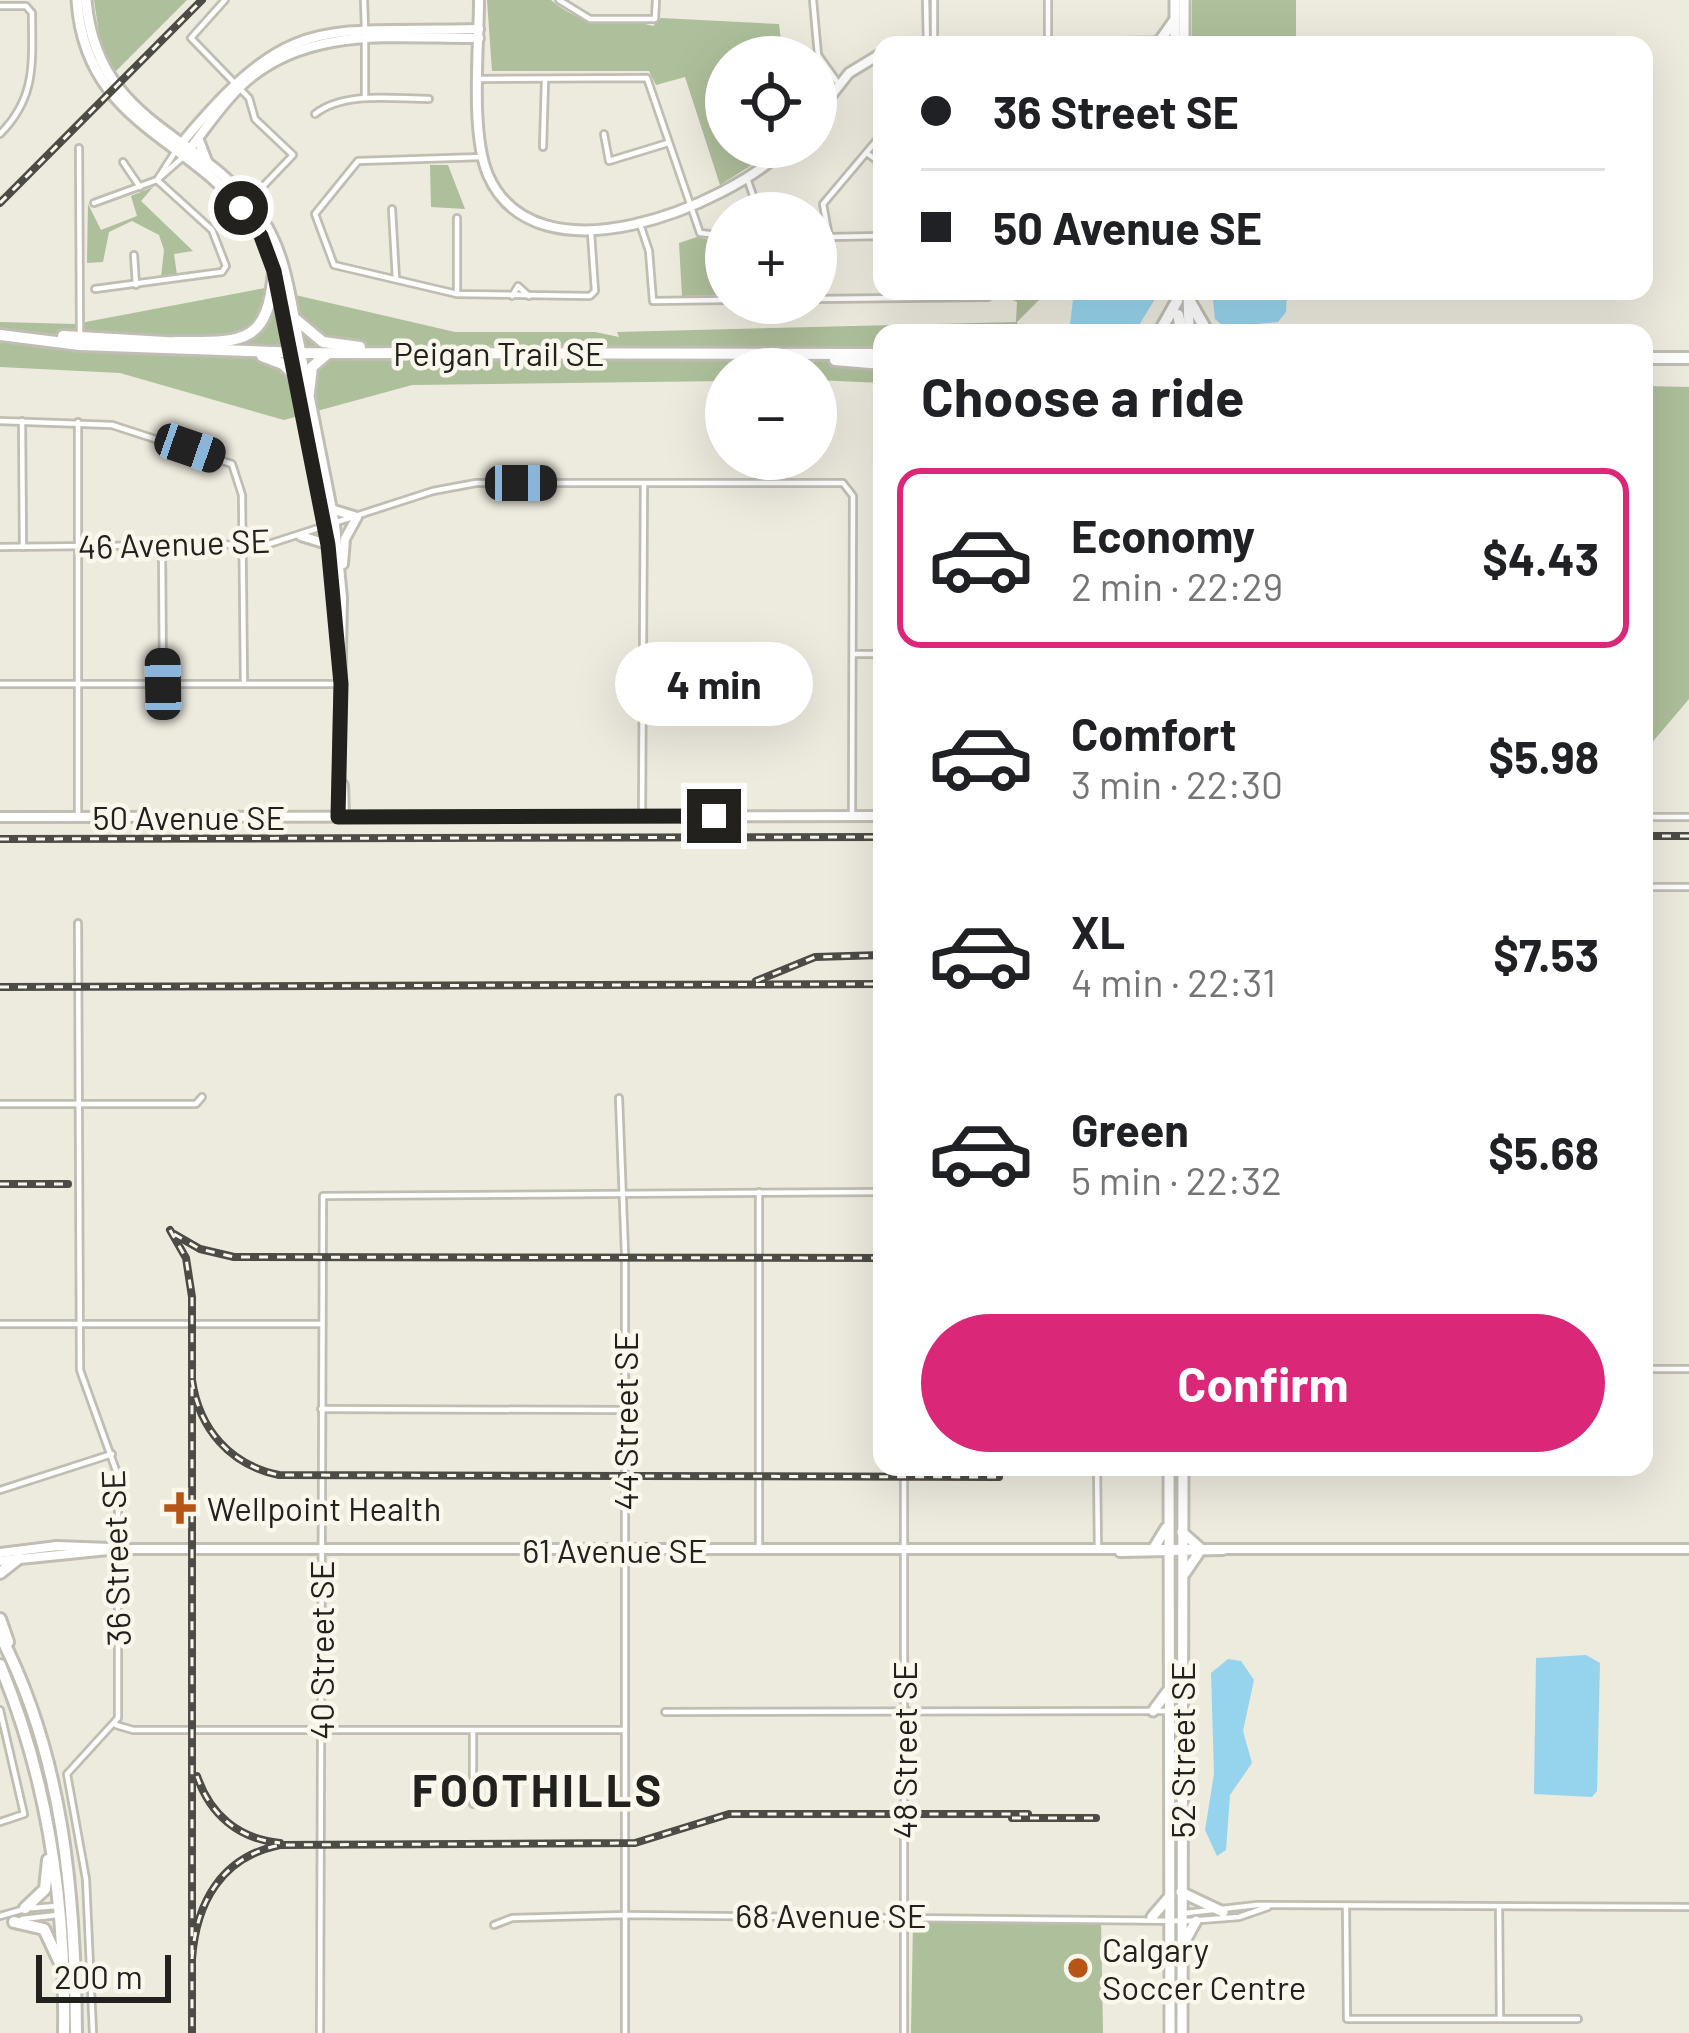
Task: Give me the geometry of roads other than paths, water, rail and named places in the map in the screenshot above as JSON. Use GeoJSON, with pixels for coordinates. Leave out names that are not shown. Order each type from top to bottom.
{"type":"FeatureCollection","features":[{"type":"Feature","properties":{"kind":"main road"},"geometry":{"type":"LineString","coordinates":[[81,0],[91,67],[109,94],[160,140],[211,170],[248,202],[277,250],[296,353]]}},
{"type":"Feature","properties":{"kind":"main road"},"geometry":{"type":"LineString","coordinates":[[81,0],[106,75],[241,208],[261,236],[296,353]]}},
{"type":"Feature","properties":{"kind":"main road"},"geometry":{"type":"LineString","coordinates":[[1163,36],[1180,0]]}},
{"type":"Feature","properties":{"kind":"main road"},"geometry":{"type":"LineString","coordinates":[[1180,0],[1180,36]]}},
{"type":"Feature","properties":{"kind":"main road"},"geometry":{"type":"LineString","coordinates":[[1175,18],[1178,36]]}},
{"type":"Feature","properties":{"kind":"main road"},"geometry":{"type":"LineString","coordinates":[[198,139],[211,170]]}},
{"type":"Feature","properties":{"kind":"main road"},"geometry":{"type":"LineString","coordinates":[[160,140],[166,162]]}},
{"type":"Feature","properties":{"kind":"main road"},"geometry":{"type":"LineString","coordinates":[[170,342],[226,342],[251,335],[267,317],[274,271]]}},
{"type":"Feature","properties":{"kind":"main road"},"geometry":{"type":"LineString","coordinates":[[1180,324],[1182,300]]}},
{"type":"Feature","properties":{"kind":"main road"},"geometry":{"type":"LineString","coordinates":[[293,317],[323,342],[386,352]]}},
{"type":"Feature","properties":{"kind":"main road","name":"Peigan Trail SE"},"geometry":{"type":"LineString","coordinates":[[0,335],[296,353],[705,354]]}},
{"type":"Feature","properties":{"kind":"main road","name":"Peigan Trail SE"},"geometry":{"type":"LineString","coordinates":[[80,341],[170,342],[221,350]]}},
{"type":"Feature","properties":{"kind":"main road"},"geometry":{"type":"LineString","coordinates":[[242,350],[283,364],[297,378]]}},
{"type":"Feature","properties":{"kind":"main road"},"geometry":{"type":"LineString","coordinates":[[308,393],[312,367],[328,353]]}},
{"type":"Feature","properties":{"kind":"main road","name":"Peigan Trail SE"},"geometry":{"type":"LineString","coordinates":[[837,354],[873,354]]}},
{"type":"Feature","properties":{"kind":"main road"},"geometry":{"type":"LineString","coordinates":[[1653,358],[1689,358]]}},
{"type":"Feature","properties":{"kind":"main road","name":"Peigan Trail SE"},"geometry":{"type":"LineString","coordinates":[[837,360],[873,363]]}},
{"type":"Feature","properties":{"kind":"main road","name":"52 Street SE"},"geometry":{"type":"LineString","coordinates":[[1169,1476],[1169,1687],[1182,2033]]}},
{"type":"Feature","properties":{"kind":"main road","name":"52 Street SE"},"geometry":{"type":"LineString","coordinates":[[1175,1894],[1183,1476]]}},
{"type":"Feature","properties":{"kind":"main road"},"geometry":{"type":"LineString","coordinates":[[1155,1546],[1169,1523]]}},
{"type":"Feature","properties":{"kind":"main road"},"geometry":{"type":"LineString","coordinates":[[1182,1532],[1198,1550],[1183,1578]]}},
{"type":"Feature","properties":{"kind":"main road"},"geometry":{"type":"LineString","coordinates":[[0,1573],[19,1558]]}},
{"type":"Feature","properties":{"kind":"main road"},"geometry":{"type":"LineString","coordinates":[[0,1619],[6,1661],[51,1774],[76,1977],[76,2033]]}},
{"type":"Feature","properties":{"kind":"main road"},"geometry":{"type":"LineString","coordinates":[[1,1637],[68,1911],[64,2033]]}},
{"type":"Feature","properties":{"kind":"main road"},"geometry":{"type":"LineString","coordinates":[[1153,1711],[1169,1687]]}},
{"type":"Feature","properties":{"kind":"main road"},"geometry":{"type":"LineString","coordinates":[[25,1908],[39,1899],[48,1881],[47,1821]]}},
{"type":"Feature","properties":{"kind":"main road"},"geometry":{"type":"LineString","coordinates":[[1152,1917],[1175,1894],[1223,1912]]}},
{"type":"Feature","properties":{"kind":"main road","name":"52 Street SE"},"geometry":{"type":"LineString","coordinates":[[1170,2033],[1177,1918]]}},
{"type":"Feature","properties":{"kind":"main road"},"geometry":{"type":"LineString","coordinates":[[1181,1947],[1196,1921]]}},
{"type":"Feature","properties":{"kind":"main road"},"geometry":{"type":"LineString","coordinates":[[14,1922],[38,1924],[50,1935],[64,1996]]}},
{"type":"Feature","properties":{"kind":"street"},"geometry":{"type":"LineString","coordinates":[[225,0],[191,38],[253,105],[255,119],[293,155],[248,202]]}},
{"type":"Feature","properties":{"kind":"street"},"geometry":{"type":"LineString","coordinates":[[364,0],[365,99]]}},
{"type":"Feature","properties":{"kind":"street"},"geometry":{"type":"LineString","coordinates":[[479,0],[482,157],[495,187],[517,212],[545,227],[590,232],[688,204],[760,168]]}},
{"type":"Feature","properties":{"kind":"street"},"geometry":{"type":"LineString","coordinates":[[559,0],[590,19],[655,19],[656,0]]}},
{"type":"Feature","properties":{"kind":"street"},"geometry":{"type":"LineString","coordinates":[[813,0],[818,55],[839,84]]}},
{"type":"Feature","properties":{"kind":"street"},"geometry":{"type":"LineString","coordinates":[[930,0],[930,36]]}},
{"type":"Feature","properties":{"kind":"street"},"geometry":{"type":"LineString","coordinates":[[1048,0],[1048,36]]}},
{"type":"Feature","properties":{"kind":"street"},"geometry":{"type":"LineString","coordinates":[[0,7],[31,8],[32,88],[19,115],[0,134]]}},
{"type":"Feature","properties":{"kind":"street"},"geometry":{"type":"LineString","coordinates":[[94,203],[157,180],[236,85],[307,46],[365,34],[479,34]]}},
{"type":"Feature","properties":{"kind":"street"},"geometry":{"type":"LineString","coordinates":[[837,87],[873,59]]}},
{"type":"Feature","properties":{"kind":"street"},"geometry":{"type":"LineString","coordinates":[[480,80],[646,79],[688,204],[700,233],[705,234]]}},
{"type":"Feature","properties":{"kind":"street"},"geometry":{"type":"LineString","coordinates":[[544,147],[545,80]]}},
{"type":"Feature","properties":{"kind":"street"},"geometry":{"type":"LineString","coordinates":[[157,180],[166,162],[198,139],[236,85]]}},
{"type":"Feature","properties":{"kind":"street"},"geometry":{"type":"LineString","coordinates":[[315,114],[326,105],[365,99],[429,99]]}},
{"type":"Feature","properties":{"kind":"street"},"geometry":{"type":"LineString","coordinates":[[604,134],[609,161],[668,143]]}},
{"type":"Feature","properties":{"kind":"street"},"geometry":{"type":"LineString","coordinates":[[873,147],[823,204],[827,235],[873,236]]}},
{"type":"Feature","properties":{"kind":"street"},"geometry":{"type":"LineString","coordinates":[[79,148],[80,341]]}},
{"type":"Feature","properties":{"kind":"street"},"geometry":{"type":"LineString","coordinates":[[868,154],[873,158]]}},
{"type":"Feature","properties":{"kind":"street"},"geometry":{"type":"LineString","coordinates":[[482,157],[358,161],[315,214],[334,265],[458,294],[590,296],[595,291],[590,232]]}},
{"type":"Feature","properties":{"kind":"street"},"geometry":{"type":"LineString","coordinates":[[123,162],[140,188]]}},
{"type":"Feature","properties":{"kind":"street"},"geometry":{"type":"LineString","coordinates":[[747,178],[752,192]]}},
{"type":"Feature","properties":{"kind":"street"},"geometry":{"type":"LineString","coordinates":[[94,290],[222,272],[226,266],[212,230],[157,180]]}},
{"type":"Feature","properties":{"kind":"street"},"geometry":{"type":"LineString","coordinates":[[392,208],[396,279]]}},
{"type":"Feature","properties":{"kind":"street"},"geometry":{"type":"LineString","coordinates":[[457,218],[458,294]]}},
{"type":"Feature","properties":{"kind":"street"},"geometry":{"type":"LineString","coordinates":[[639,221],[649,250],[653,301],[705,300]]}},
{"type":"Feature","properties":{"kind":"street"},"geometry":{"type":"LineString","coordinates":[[134,255],[136,286]]}},
{"type":"Feature","properties":{"kind":"street"},"geometry":{"type":"LineString","coordinates":[[837,298],[873,295]]}},
{"type":"Feature","properties":{"kind":"street"},"geometry":{"type":"LineString","coordinates":[[296,353],[297,378],[327,507],[312,532]]}},
{"type":"Feature","properties":{"kind":"street"},"geometry":{"type":"LineString","coordinates":[[296,353],[308,393],[341,581]]}},
{"type":"Feature","properties":{"kind":"street"},"geometry":{"type":"LineString","coordinates":[[0,421],[78,422],[146,433],[232,464],[242,495],[244,684]]}},
{"type":"Feature","properties":{"kind":"street"},"geometry":{"type":"LineString","coordinates":[[22,421],[22,547]]}},
{"type":"Feature","properties":{"kind":"street"},"geometry":{"type":"LineString","coordinates":[[78,422],[78,817]]}},
{"type":"Feature","properties":{"kind":"street"},"geometry":{"type":"LineString","coordinates":[[643,816],[644,482]]}},
{"type":"Feature","properties":{"kind":"street","name":"46 Avenue SE"},"geometry":{"type":"LineString","coordinates":[[0,547],[242,546],[301,536],[433,490],[476,483],[843,483],[853,496],[854,654]]}},
{"type":"Feature","properties":{"kind":"street"},"geometry":{"type":"LineString","coordinates":[[327,507],[357,517],[345,539],[341,581],[341,817]]}},
{"type":"Feature","properties":{"kind":"street"},"geometry":{"type":"LineString","coordinates":[[330,526],[341,684]]}},
{"type":"Feature","properties":{"kind":"street"},"geometry":{"type":"LineString","coordinates":[[301,536],[328,545]]}},
{"type":"Feature","properties":{"kind":"street"},"geometry":{"type":"LineString","coordinates":[[162,546],[163,684]]}},
{"type":"Feature","properties":{"kind":"street"},"geometry":{"type":"LineString","coordinates":[[852,816],[854,654],[873,654]]}},
{"type":"Feature","properties":{"kind":"street"},"geometry":{"type":"LineString","coordinates":[[0,684],[341,684]]}},
{"type":"Feature","properties":{"kind":"street"},"geometry":{"type":"LineString","coordinates":[[322,817],[341,796]]}},
{"type":"Feature","properties":{"kind":"street"},"geometry":{"type":"LineString","coordinates":[[341,796],[370,817]]}},
{"type":"Feature","properties":{"kind":"street","name":"50 Avenue SE"},"geometry":{"type":"LineString","coordinates":[[0,817],[873,816]]}},
{"type":"Feature","properties":{"kind":"street"},"geometry":{"type":"LineString","coordinates":[[1653,817],[1689,817]]}},
{"type":"Feature","properties":{"kind":"street"},"geometry":{"type":"LineString","coordinates":[[1653,887],[1689,887]]}},
{"type":"Feature","properties":{"kind":"street","name":"36 Street SE"},"geometry":{"type":"LineString","coordinates":[[78,923],[80,1324],[85,1394],[118,1476],[116,1725]]}},
{"type":"Feature","properties":{"kind":"street"},"geometry":{"type":"LineString","coordinates":[[0,1104],[196,1103],[202,1097]]}},
{"type":"Feature","properties":{"kind":"street","name":"44 Street SE"},"geometry":{"type":"LineString","coordinates":[[619,1098],[625,1192],[625,2033]]}},
{"type":"Feature","properties":{"kind":"street"},"geometry":{"type":"LineString","coordinates":[[625,1192],[873,1192]]}},
{"type":"Feature","properties":{"kind":"street","name":"40 Street SE"},"geometry":{"type":"LineString","coordinates":[[320,2033],[323,1196],[625,1192]]}},
{"type":"Feature","properties":{"kind":"street"},"geometry":{"type":"LineString","coordinates":[[759,1192],[759,1550]]}},
{"type":"Feature","properties":{"kind":"street"},"geometry":{"type":"LineString","coordinates":[[0,1324],[320,1324]]}},
{"type":"Feature","properties":{"kind":"street"},"geometry":{"type":"LineString","coordinates":[[1653,1369],[1689,1369]]}},
{"type":"Feature","properties":{"kind":"street"},"geometry":{"type":"LineString","coordinates":[[321,1409],[623,1410]]}},
{"type":"Feature","properties":{"kind":"street"},"geometry":{"type":"LineString","coordinates":[[0,1490],[112,1454]]}},
{"type":"Feature","properties":{"kind":"street","name":"48 Street SE"},"geometry":{"type":"LineString","coordinates":[[904,1476],[904,2033]]}},
{"type":"Feature","properties":{"kind":"street"},"geometry":{"type":"LineString","coordinates":[[1097,1476],[1098,1550]]}},
{"type":"Feature","properties":{"kind":"street","name":"61 Avenue SE"},"geometry":{"type":"LineString","coordinates":[[0,1557],[57,1546],[1689,1550]]}},
{"type":"Feature","properties":{"kind":"street","name":"61 Avenue SE"},"geometry":{"type":"LineString","coordinates":[[1112,1550],[1155,1546],[1169,1550]]}},
{"type":"Feature","properties":{"kind":"street","name":"61 Avenue SE"},"geometry":{"type":"LineString","coordinates":[[0,1557],[118,1549]]}},
{"type":"Feature","properties":{"kind":"street"},"geometry":{"type":"LineString","coordinates":[[0,1710],[10,1735],[24,1814],[0,1822]]}},
{"type":"Feature","properties":{"kind":"street"},"geometry":{"type":"LineString","coordinates":[[665,1712],[1170,1711]]}},
{"type":"Feature","properties":{"kind":"street"},"geometry":{"type":"LineString","coordinates":[[93,2033],[86,1879],[67,1774],[116,1725],[134,1730],[624,1730]]}},
{"type":"Feature","properties":{"kind":"street"},"geometry":{"type":"LineString","coordinates":[[473,1730],[473,1804]]}},
{"type":"Feature","properties":{"kind":"street","name":"68 Avenue SE"},"geometry":{"type":"LineString","coordinates":[[1177,1918],[1268,1907],[1689,1906]]}},
{"type":"Feature","properties":{"kind":"street","name":"68 Avenue SE"},"geometry":{"type":"LineString","coordinates":[[494,1925],[512,1918],[625,1915],[1196,1921],[1268,1907]]}},
{"type":"Feature","properties":{"kind":"street"},"geometry":{"type":"LineString","coordinates":[[1346,1907],[1347,2019],[1579,2018]]}},
{"type":"Feature","properties":{"kind":"street"},"geometry":{"type":"LineString","coordinates":[[1499,1907],[1499,2018]]}},
{"type":"Feature","properties":{"kind":"street"},"geometry":{"type":"LineString","coordinates":[[0,1916],[25,1908],[68,1911]]}},
{"type":"Feature","properties":{"kind":"street"},"geometry":{"type":"LineString","coordinates":[[0,1926],[68,1911]]}},
{"type":"Feature","properties":{"kind":"water"},"geometry":{"type":"Polygon","coordinates":[[[1073,300],[1154,300],[1140,324],[1070,324],[1073,300]]]}},
{"type":"Feature","properties":{"kind":"water"},"geometry":{"type":"Polygon","coordinates":[[[1213,300],[1287,300],[1286,312],[1278,322],[1221,324],[1215,319],[1213,300]]]}},
{"type":"Feature","properties":{"kind":"water"},"geometry":{"type":"Polygon","coordinates":[[[1586,1655],[1600,1663],[1597,1791],[1592,1797],[1534,1794],[1536,1658],[1586,1655]]]}},
{"type":"Feature","properties":{"kind":"water"},"geometry":{"type":"Polygon","coordinates":[[[1228,1659],[1241,1661],[1254,1680],[1243,1731],[1252,1763],[1230,1795],[1226,1850],[1217,1856],[1205,1830],[1214,1774],[1211,1673],[1228,1659]]]}},
{"type":"Feature","properties":{"kind":"railway"},"geometry":{"type":"LineString","coordinates":[[0,203],[202,0]]}},
{"type":"Feature","properties":{"kind":"railway"},"geometry":{"type":"LineString","coordinates":[[1653,836],[1689,836]]}},
{"type":"Feature","properties":{"kind":"railway"},"geometry":{"type":"LineString","coordinates":[[0,839],[873,837]]}},
{"type":"Feature","properties":{"kind":"railway"},"geometry":{"type":"LineString","coordinates":[[756,981],[815,957],[873,955]]}},
{"type":"Feature","properties":{"kind":"railway"},"geometry":{"type":"LineString","coordinates":[[0,987],[873,984]]}},
{"type":"Feature","properties":{"kind":"railway"},"geometry":{"type":"LineString","coordinates":[[0,1184],[68,1184]]}},
{"type":"Feature","properties":{"kind":"railway"},"geometry":{"type":"LineString","coordinates":[[170,1230],[186,1258],[192,1297],[192,2033]]}},
{"type":"Feature","properties":{"kind":"railway"},"geometry":{"type":"LineString","coordinates":[[174,1234],[200,1249],[234,1257],[873,1258]]}},
{"type":"Feature","properties":{"kind":"railway"},"geometry":{"type":"LineString","coordinates":[[192,1380],[202,1414],[220,1442],[246,1463],[279,1475],[999,1477]]}},
{"type":"Feature","properties":{"kind":"railway"},"geometry":{"type":"LineString","coordinates":[[197,1776],[228,1823],[280,1843]]}},
{"type":"Feature","properties":{"kind":"railway"},"geometry":{"type":"LineString","coordinates":[[192,1959],[199,1919],[215,1886],[242,1860],[280,1845],[635,1843],[729,1814],[1028,1814]]}},
{"type":"Feature","properties":{"kind":"railway"},"geometry":{"type":"LineString","coordinates":[[1012,1818],[1096,1818]]}},
{"type":"Feature","properties":{"kind":"place","name":"Wellpoint Health"},"geometry":{"type":"Point","coordinates":[180,1508]}},
{"type":"Feature","properties":{"kind":"place","name":"Calgary Soccer Centre"},"geometry":{"type":"Point","coordinates":[1078,1968]}},
{"type":"Feature","properties":{"kind":"district","name":"FOOTHILLS"},"geometry":{"type":"Point","coordinates":[538,1789]}}]}
